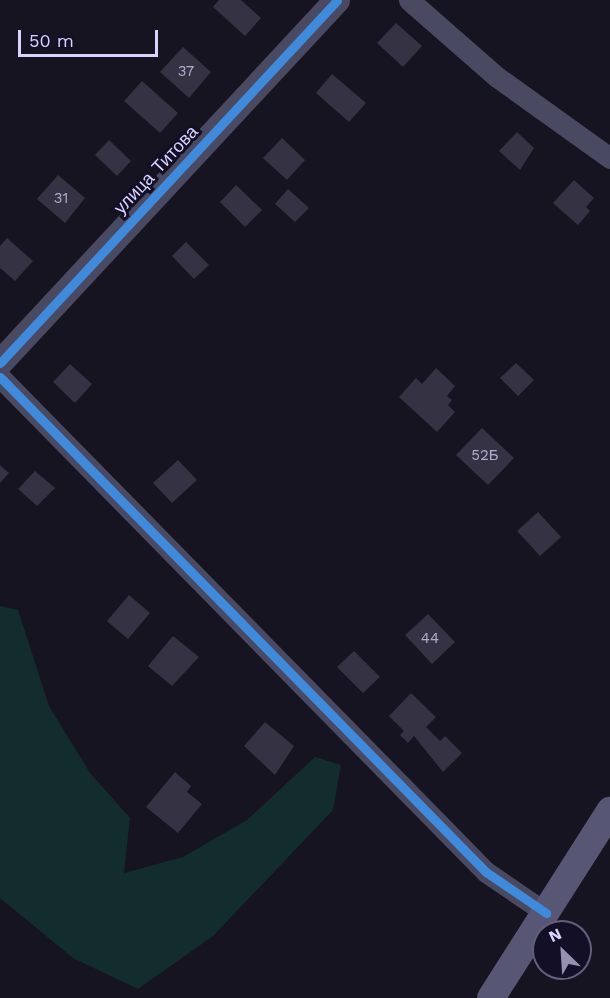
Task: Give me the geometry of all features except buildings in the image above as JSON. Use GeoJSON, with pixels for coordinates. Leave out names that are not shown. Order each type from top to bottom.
{"type":"FeatureCollection","features":[{"type":"Feature","properties":{"kind":"main road"},"geometry":{"type":"LineString","coordinates":[[491,998],[610,811]]}},
{"type":"Feature","properties":{"kind":"street","name":"улица Титова"},"geometry":{"type":"LineString","coordinates":[[0,363],[337,0]]}},
{"type":"Feature","properties":{"kind":"street"},"geometry":{"type":"LineString","coordinates":[[409,0],[497,77],[610,158]]}},
{"type":"Feature","properties":{"kind":"street"},"geometry":{"type":"LineString","coordinates":[[0,377],[486,872],[546,913]]}},
{"type":"Feature","properties":{"kind":"green space"},"geometry":{"type":"Polygon","coordinates":[[[0,606],[18,610],[49,706],[90,773],[130,818],[124,873],[183,857],[247,820],[315,757],[341,765],[333,810],[213,936],[138,989],[73,958],[0,898],[0,606]]]}},
{"type":"Feature","properties":{"kind":"cycle path"},"geometry":{"type":"LineString","coordinates":[[0,363],[337,0]]}},
{"type":"Feature","properties":{"kind":"cycle path"},"geometry":{"type":"LineString","coordinates":[[0,377],[486,872],[546,913]]}}]}
